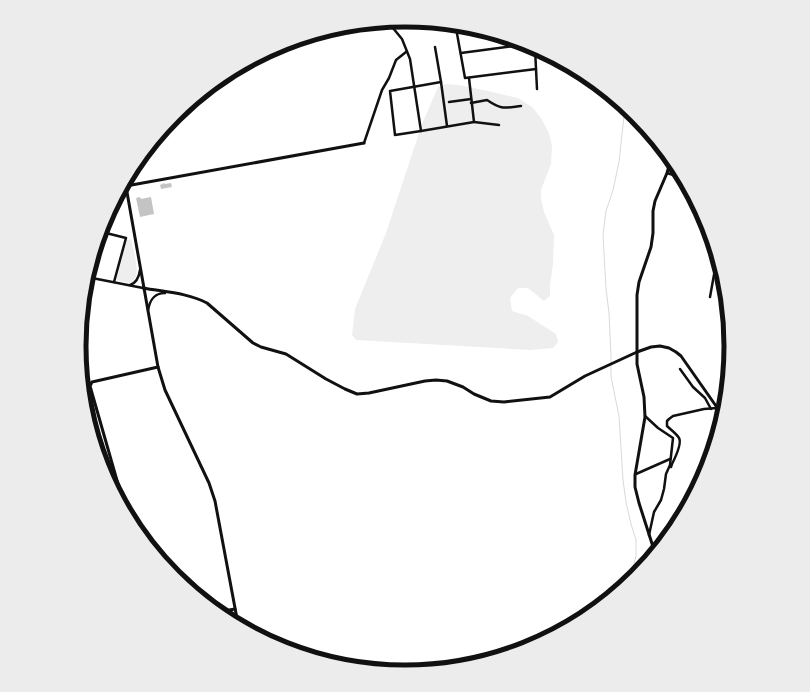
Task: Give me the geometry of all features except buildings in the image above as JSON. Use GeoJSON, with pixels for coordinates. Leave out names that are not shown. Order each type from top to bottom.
{"type":"FeatureCollection","features":[{"type":"Feature","properties":{"kind":"street"},"geometry":{"type":"LineString","coordinates":[[393,28],[402,39],[410,59],[421,131]]}},
{"type":"Feature","properties":{"kind":"street"},"geometry":{"type":"LineString","coordinates":[[457,31],[465,78],[468,78],[474,122]]}},
{"type":"Feature","properties":{"kind":"street"},"geometry":{"type":"LineString","coordinates":[[461,52],[513,46]]}},
{"type":"Feature","properties":{"kind":"street"},"geometry":{"type":"LineString","coordinates":[[435,47],[447,126]]}},
{"type":"Feature","properties":{"kind":"street"},"geometry":{"type":"LineString","coordinates":[[129,185],[364,143],[382,90],[396,60],[406,52]]}},
{"type":"Feature","properties":{"kind":"street"},"geometry":{"type":"LineString","coordinates":[[535,55],[537,89]]}},
{"type":"Feature","properties":{"kind":"street"},"geometry":{"type":"LineString","coordinates":[[468,78],[536,69]]}},
{"type":"Feature","properties":{"kind":"street"},"geometry":{"type":"LineString","coordinates":[[441,82],[390,91],[395,135],[474,122],[499,125]]}},
{"type":"Feature","properties":{"kind":"street"},"geometry":{"type":"LineString","coordinates":[[450,102],[471,99]]}},
{"type":"Feature","properties":{"kind":"street"},"geometry":{"type":"LineString","coordinates":[[471,103],[487,100],[496,106],[504,108],[521,106]]}},
{"type":"Feature","properties":{"kind":"street"},"geometry":{"type":"LineString","coordinates":[[653,546],[635,486],[644,416],[644,397],[637,364],[637,295],[639,282],[653,233],[653,210],[655,201],[669,167]]}},
{"type":"Feature","properties":{"kind":"street"},"geometry":{"type":"LineString","coordinates":[[667,173],[674,175]]}},
{"type":"Feature","properties":{"kind":"street"},"geometry":{"type":"LineString","coordinates":[[127,190],[158,367],[165,390],[209,482],[215,501],[236,616]]}},
{"type":"Feature","properties":{"kind":"street"},"geometry":{"type":"LineString","coordinates":[[107,233],[126,238],[114,282]]}},
{"type":"Feature","properties":{"kind":"street"},"geometry":{"type":"LineString","coordinates":[[128,285],[131,285],[136,281],[140,269]]}},
{"type":"Feature","properties":{"kind":"street"},"geometry":{"type":"LineString","coordinates":[[710,297],[715,270]]}},
{"type":"Feature","properties":{"kind":"street"},"geometry":{"type":"LineString","coordinates":[[93,278],[193,296],[212,307],[253,343],[261,347],[286,354],[326,379],[357,394],[436,380],[446,381],[463,387],[474,394],[491,401],[504,402],[550,397],[585,376],[637,352],[656,346],[664,347],[682,356],[718,409]]}},
{"type":"Feature","properties":{"kind":"street"},"geometry":{"type":"LineString","coordinates":[[148,313],[150,304],[155,295],[169,292]]}},
{"type":"Feature","properties":{"kind":"street"},"geometry":{"type":"LineString","coordinates":[[119,486],[90,386],[92,382],[158,367]]}},
{"type":"Feature","properties":{"kind":"street"},"geometry":{"type":"LineString","coordinates":[[680,369],[711,408]]}},
{"type":"Feature","properties":{"kind":"street"},"geometry":{"type":"LineString","coordinates":[[668,470],[672,464],[680,440],[679,437],[667,426],[667,421],[673,416],[711,408],[718,409]]}},
{"type":"Feature","properties":{"kind":"street"},"geometry":{"type":"LineString","coordinates":[[644,416],[673,438],[661,500],[654,512],[650,535]]}},
{"type":"Feature","properties":{"kind":"street"},"geometry":{"type":"LineString","coordinates":[[636,474],[670,459]]}},
{"type":"Feature","properties":{"kind":"street"},"geometry":{"type":"LineString","coordinates":[[227,610],[235,609]]}},
{"type":"Feature","properties":{"kind":"shaded area"},"geometry":{"type":"Polygon","coordinates":[[[446,84],[459,85],[518,98],[532,107],[541,118],[549,133],[552,146],[551,164],[541,190],[541,198],[544,212],[554,235],[550,296],[544,301],[528,288],[518,288],[510,298],[512,311],[528,316],[556,334],[558,342],[553,348],[530,350],[356,340],[352,335],[355,309],[386,233],[422,124],[438,87],[446,84]]]}},
{"type":"Feature","properties":{"kind":"shaded area"},"geometry":{"type":"Polygon","coordinates":[[[131,239],[137,269],[135,279],[129,283],[116,280],[127,240],[131,239]]]}},
{"type":"Feature","properties":{"kind":"waterway"},"geometry":{"type":"LineString","coordinates":[[624,114],[619,162],[613,190],[606,211],[603,235],[609,313],[611,377],[619,416],[623,480],[626,502],[636,540],[634,569]]}}]}
